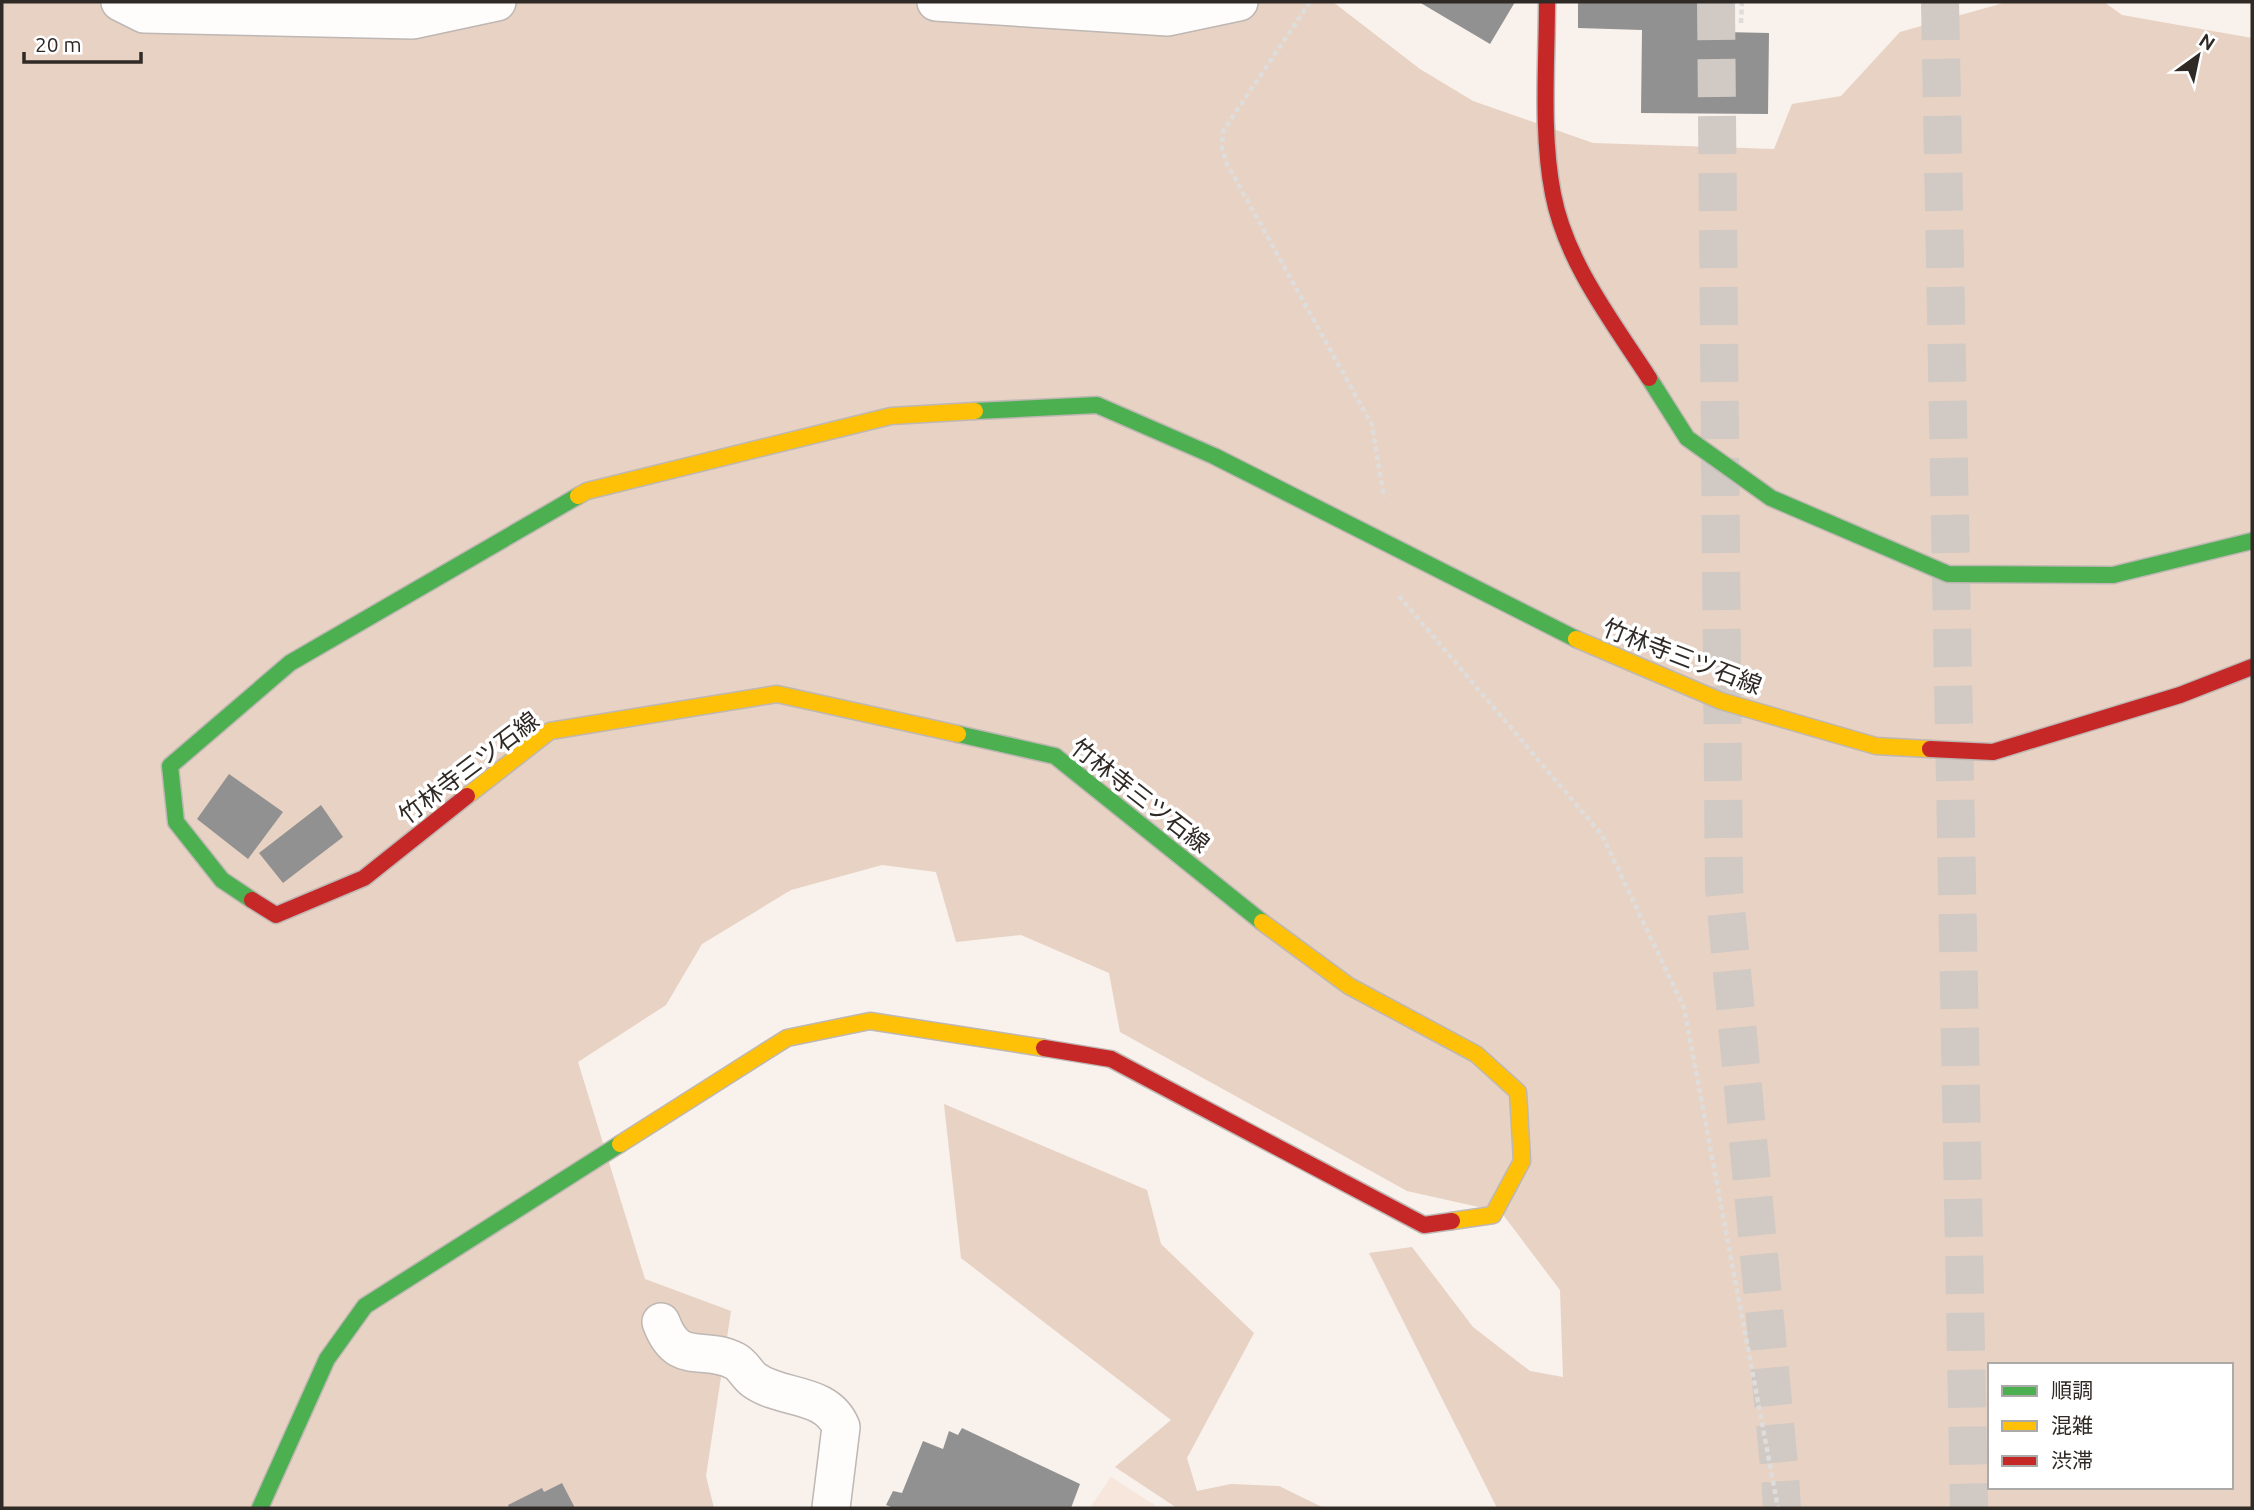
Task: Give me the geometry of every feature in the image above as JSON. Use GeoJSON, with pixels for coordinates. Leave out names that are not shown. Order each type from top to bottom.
{"type":"FeatureCollection","features":[{"type":"Feature","properties":{"kind":"main road"},"geometry":{"type":"LineString","coordinates":[[1547,2],[1547,150],[1558,216],[1583,275],[1687,438],[1771,498],[1948,574],[2113,575],[2252,541]]}},
{"type":"Feature","properties":{"kind":"main road","name":"竹林寺三ツ石線"},"geometry":{"type":"LineString","coordinates":[[260,1508],[327,1359],[365,1306],[787,1038],[870,1021],[1111,1059],[1424,1226],[1493,1215],[1522,1161],[1518,1092],[1476,1054],[1349,985],[1264,923],[1055,756],[777,694],[550,731],[364,878],[276,915],[222,880],[176,822],[170,766],[290,663],[587,491],[891,416],[1097,405],[1214,456],[1611,656],[1721,701],[1876,746],[1993,752],[2180,695],[2252,667]]}},
{"type":"Feature","properties":{"kind":"street"},"geometry":{"type":"LineString","coordinates":[[120,2],[144,14],[414,20],[497,2]]}},
{"type":"Feature","properties":{"kind":"street"},"geometry":{"type":"LineString","coordinates":[[936,2],[1168,17],[1239,2]]}},
{"type":"Feature","properties":{"kind":"street"},"geometry":{"type":"LineString","coordinates":[[661,1322],[667,1339],[673,1346],[694,1354],[717,1355],[737,1362],[754,1381],[774,1390],[817,1402],[838,1420],[841,1427],[831,1508]]}},
{"type":"Feature","properties":{"kind":"path"},"geometry":{"type":"LineString","coordinates":[[1310,2],[1223,131],[1222,148],[1226,162],[1372,425],[1392,546],[1387,583],[1602,835],[1684,1008],[1779,1508]]}},
{"type":"Feature","properties":{"kind":"path"},"geometry":{"type":"LineString","coordinates":[[1741,23],[1742,2]]}},
{"type":"Feature","properties":{"kind":"shaded area"},"geometry":{"type":"Polygon","coordinates":[[[2,2],[1333,2],[1420,69],[1473,101],[1593,143],[1774,149],[1792,104],[1841,96],[1900,32],[2007,2],[2104,2],[2122,15],[2252,38],[2252,1508],[1497,1508],[1369,1253],[1412,1247],[1473,1327],[1530,1371],[1563,1377],[1560,1290],[1501,1212],[1407,1191],[1120,1032],[1109,973],[1021,935],[956,942],[936,872],[882,865],[791,890],[702,944],[666,1005],[578,1062],[645,1279],[731,1311],[706,1476],[714,1508],[2,1508],[2,2]]]}},
{"type":"Feature","properties":{"kind":"shaded area"},"geometry":{"type":"Polygon","coordinates":[[[944,1104],[1147,1190],[1161,1244],[1254,1333],[1187,1458],[1197,1491],[1231,1484],[1279,1486],[1324,1508],[1177,1508],[1115,1467],[1171,1420],[961,1258],[944,1104]]]}},
{"type":"Feature","properties":{"kind":"shaded area"},"geometry":{"type":"Polygon","coordinates":[[[1111,1477],[1159,1508],[1090,1508],[1111,1477]]]}},
{"type":"Feature","properties":{"kind":"building"},"geometry":{"type":"Polygon","coordinates":[[[1419,2],[1515,2],[1490,44],[1419,2]]]}},
{"type":"Feature","properties":{"kind":"building"},"geometry":{"type":"Polygon","coordinates":[[[1578,2],[1724,2],[1724,32],[1769,33],[1768,114],[1641,113],[1642,30],[1578,28],[1578,2]]]}},
{"type":"Feature","properties":{"kind":"building"},"geometry":{"type":"Polygon","coordinates":[[[229,774],[283,812],[248,859],[197,819],[229,774]]]}},
{"type":"Feature","properties":{"kind":"building"},"geometry":{"type":"Polygon","coordinates":[[[321,805],[343,837],[283,883],[259,853],[321,805]]]}},
{"type":"Feature","properties":{"kind":"building"},"geometry":{"type":"Polygon","coordinates":[[[962,1428],[1080,1484],[1071,1508],[894,1508],[886,1505],[893,1491],[902,1493],[923,1441],[943,1449],[949,1431],[958,1435],[962,1428]]]}},
{"type":"Feature","properties":{"kind":"building"},"geometry":{"type":"Polygon","coordinates":[[[562,1483],[575,1508],[509,1508],[508,1505],[542,1488],[544,1492],[562,1483]]]}},
{"type":"Feature","properties":{"kind":"tunnel"},"geometry":{"type":"LineString","coordinates":[[1716,2],[1724,888],[1782,1508]]}},
{"type":"Feature","properties":{"kind":"tunnel"},"geometry":{"type":"LineString","coordinates":[[1940,2],[1969,1508]]}},
{"type":"Feature","properties":{"kind":"traffic: fast"},"geometry":{"type":"LineString","coordinates":[[1649,378],[1687,438],[1771,498],[1948,574],[2113,575],[2252,541]]}},
{"type":"Feature","properties":{"kind":"traffic: fast"},"geometry":{"type":"LineString","coordinates":[[975,411],[1097,405],[1214,456],[1576,639]]}},
{"type":"Feature","properties":{"kind":"traffic: fast"},"geometry":{"type":"LineString","coordinates":[[252,900],[222,880],[176,822],[170,766],[290,663],[578,496]]}},
{"type":"Feature","properties":{"kind":"traffic: fast"},"geometry":{"type":"LineString","coordinates":[[958,734],[1055,756],[1262,922]]}},
{"type":"Feature","properties":{"kind":"traffic: fast"},"geometry":{"type":"LineString","coordinates":[[260,1508],[327,1359],[365,1306],[620,1144]]}},
{"type":"Feature","properties":{"kind":"traffic: slow"},"geometry":{"type":"LineString","coordinates":[[578,496],[587,491],[891,416],[975,411]]}},
{"type":"Feature","properties":{"kind":"traffic: slow"},"geometry":{"type":"LineString","coordinates":[[1576,639],[1721,701],[1876,746],[1930,749]]}},
{"type":"Feature","properties":{"kind":"traffic: slow"},"geometry":{"type":"LineString","coordinates":[[467,796],[550,731],[777,694],[958,734]]}},
{"type":"Feature","properties":{"kind":"traffic: slow"},"geometry":{"type":"LineString","coordinates":[[1262,922],[1349,986],[1476,1054],[1518,1092],[1522,1161],[1493,1215],[1452,1221]]}},
{"type":"Feature","properties":{"kind":"traffic: slow"},"geometry":{"type":"LineString","coordinates":[[620,1144],[787,1038],[870,1021],[1044,1048]]}},
{"type":"Feature","properties":{"kind":"traffic: jam"},"geometry":{"type":"LineString","coordinates":[[1547,2],[1547,147],[1559,219],[1592,290],[1649,378]]}},
{"type":"Feature","properties":{"kind":"traffic: jam"},"geometry":{"type":"LineString","coordinates":[[1930,749],[1993,752],[2180,695],[2252,667]]}},
{"type":"Feature","properties":{"kind":"traffic: jam"},"geometry":{"type":"LineString","coordinates":[[252,900],[276,915],[364,878],[467,796]]}},
{"type":"Feature","properties":{"kind":"traffic: jam"},"geometry":{"type":"LineString","coordinates":[[1044,1048],[1111,1059],[1424,1225],[1452,1221]]}}]}
